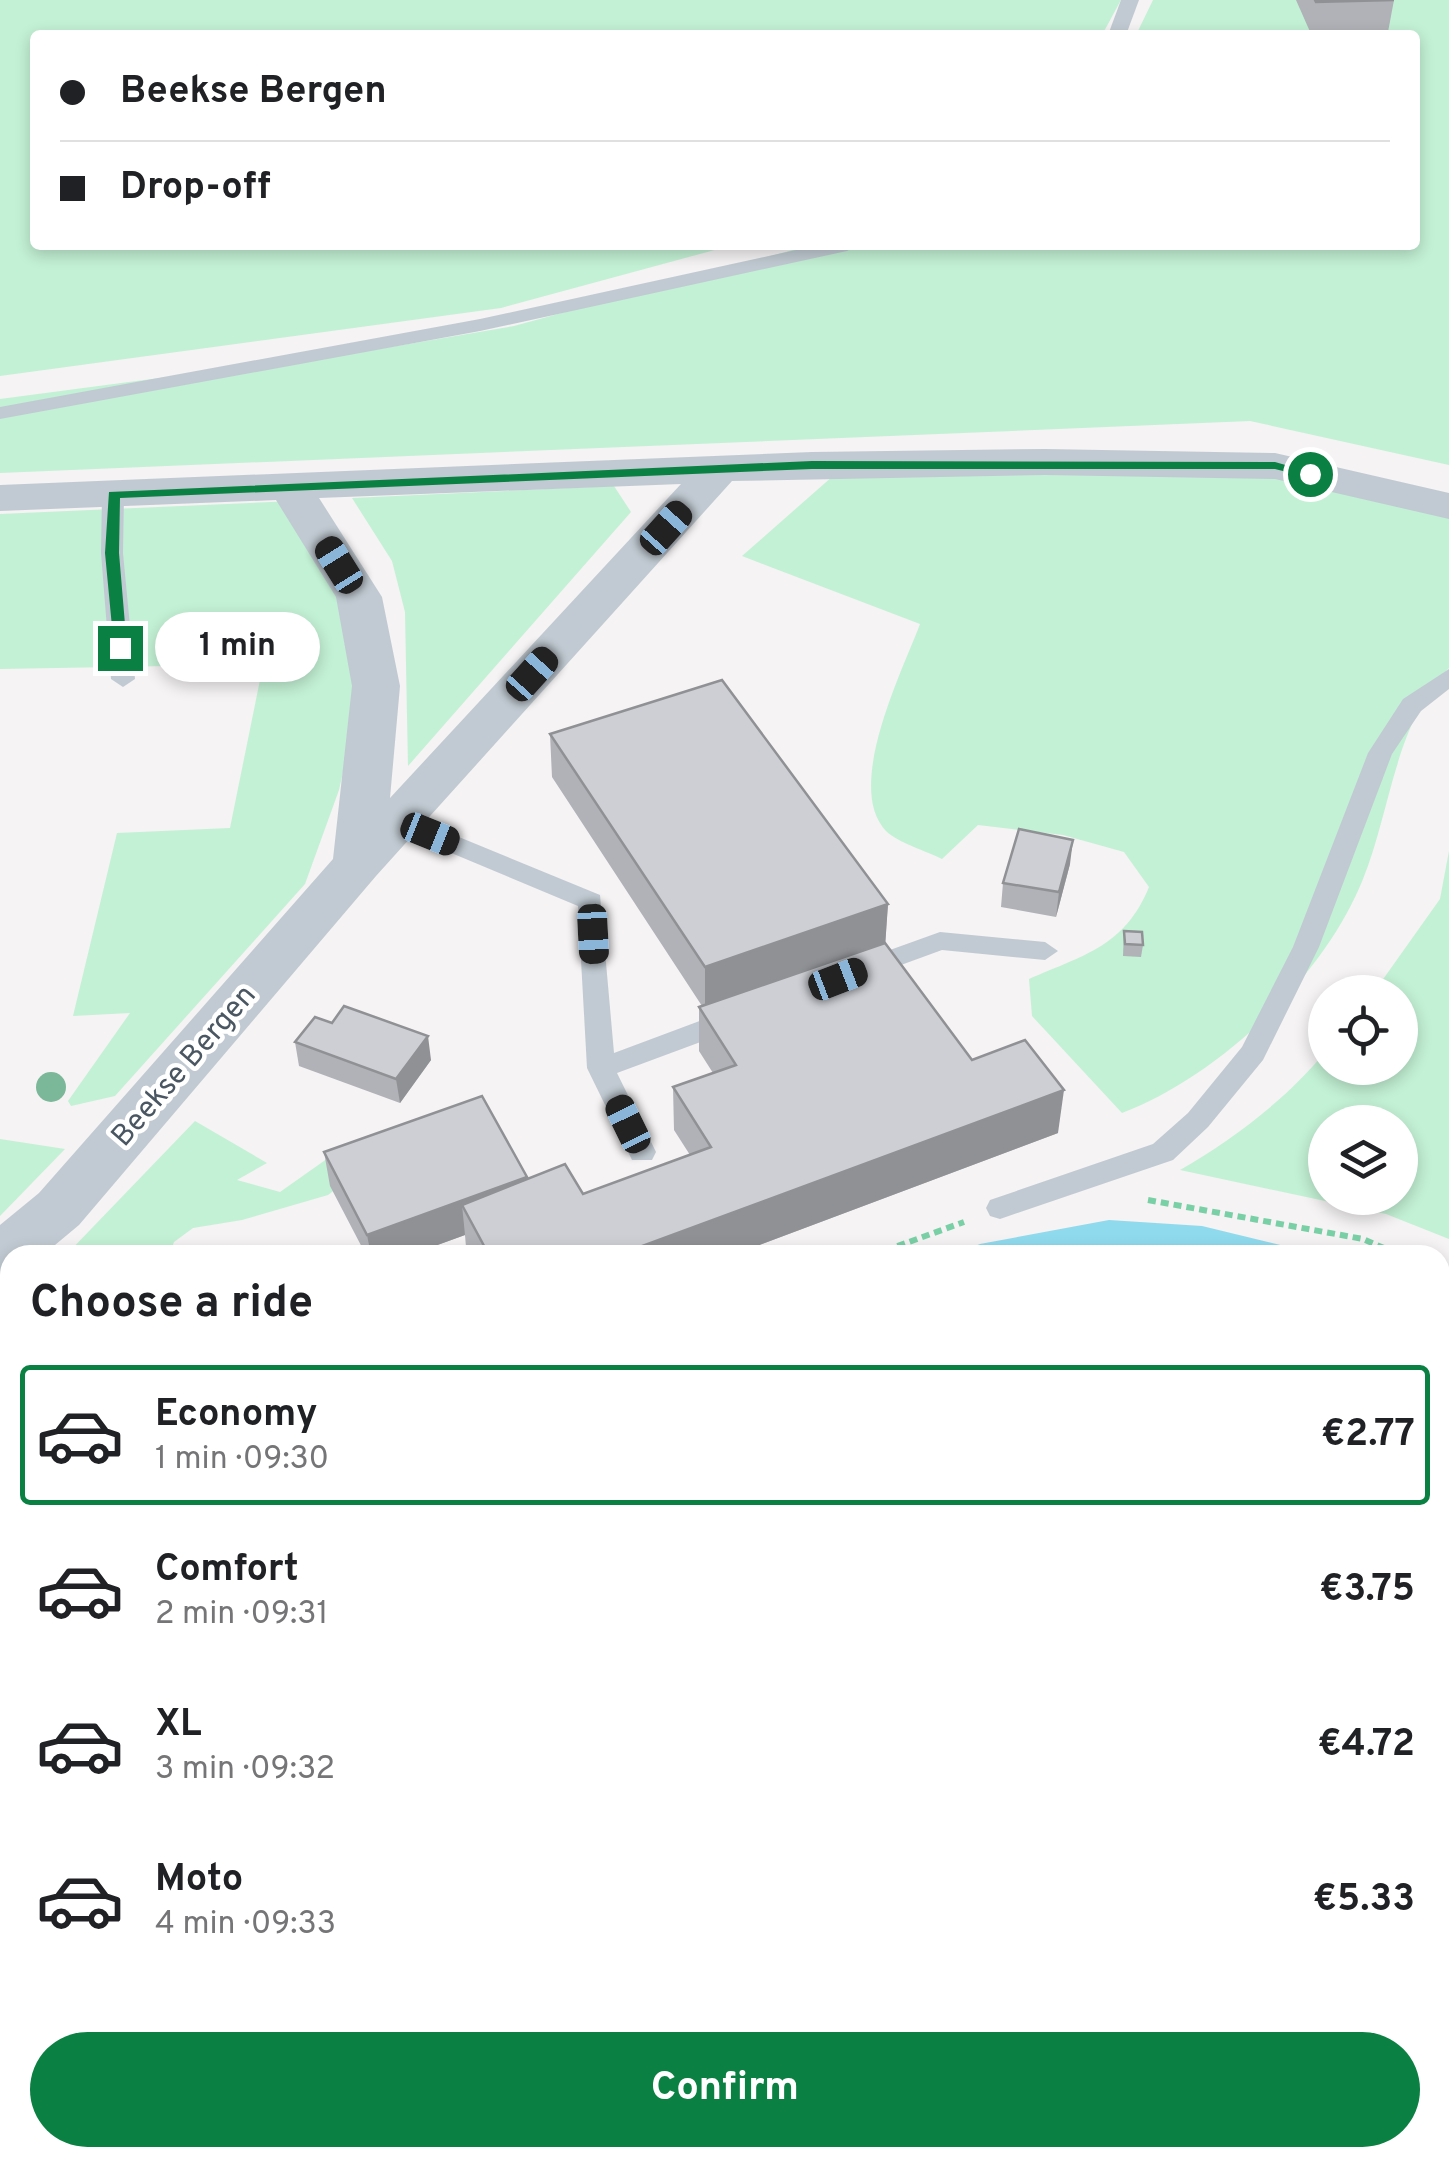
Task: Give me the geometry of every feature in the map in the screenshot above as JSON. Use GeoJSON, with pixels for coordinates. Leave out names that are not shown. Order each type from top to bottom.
{"type":"FeatureCollection","features":[{"type":"Feature","properties":{"kind":"street"},"geometry":{"type":"LineString","coordinates":[[0,498],[719,469],[1046,462],[1275,466],[1449,506]]}},
{"type":"Feature","properties":{"kind":"street","name":"Beekse Bergen"},"geometry":{"type":"LineString","coordinates":[[16,1245],[59,1209],[358,864],[719,469]]}},
{"type":"Feature","properties":{"kind":"street"},"geometry":{"type":"LineString","coordinates":[[290,487],[359,597],[373,668],[376,686],[358,864]]}},
{"type":"Feature","properties":{"kind":"lane"},"geometry":{"type":"LineString","coordinates":[[1120,30],[1130,0]]}},
{"type":"Feature","properties":{"kind":"lane"},"geometry":{"type":"LineString","coordinates":[[0,413],[480,325],[824,250]]}},
{"type":"Feature","properties":{"kind":"lane"},"geometry":{"type":"LineString","coordinates":[[114,494],[112,553],[124,679]]}},
{"type":"Feature","properties":{"kind":"lane"},"geometry":{"type":"LineString","coordinates":[[1000,1208],[1162,1152],[1198,1120],[1252,1052],[1306,947],[1380,752],[1412,705],[1449,677]]}},
{"type":"Feature","properties":{"kind":"lane"},"geometry":{"type":"LineString","coordinates":[[398,820],[591,900],[602,1068],[642,1152]]}},
{"type":"Feature","properties":{"kind":"lane"},"geometry":{"type":"LineString","coordinates":[[833,981],[940,941],[1045,951]]}},
{"type":"Feature","properties":{"kind":"lane"},"geometry":{"type":"LineString","coordinates":[[602,1068],[762,1008]]}},
{"type":"Feature","properties":{"kind":"path"},"geometry":{"type":"LineString","coordinates":[[1142,1199],[1363,1239],[1377,1245]]}},
{"type":"Feature","properties":{"kind":"path"},"geometry":{"type":"LineString","coordinates":[[900,1245],[1000,1208]]}},
{"type":"Feature","properties":{"kind":"green space"},"geometry":{"type":"Polygon","coordinates":[[[0,0],[1121,0],[1105,30],[30,30],[30,250],[715,250],[501,308],[0,376],[0,0]]]}},
{"type":"Feature","properties":{"kind":"green space"},"geometry":{"type":"Polygon","coordinates":[[[1153,0],[1449,0],[1449,465],[1250,421],[0,473],[0,399],[373,350],[514,326],[793,250],[1420,250],[1420,30],[1138,30],[1153,0]]]}},
{"type":"Feature","properties":{"kind":"green space"},"geometry":{"type":"Polygon","coordinates":[[[1170,468],[1316,482],[1449,509],[1449,668],[1431,690],[1405,740],[1363,879],[1323,952],[1264,1019],[1231,1049],[1195,1075],[1122,1113],[1032,1016],[1029,979],[1085,955],[1115,936],[1128,923],[1149,887],[1124,852],[1063,835],[978,825],[942,859],[886,831],[875,811],[871,787],[874,759],[890,699],[920,624],[742,556],[833,476],[1170,468]]]}},
{"type":"Feature","properties":{"kind":"green space"},"geometry":{"type":"Polygon","coordinates":[[[614,486],[631,512],[408,766],[405,612],[392,561],[352,498],[614,486]]]}},
{"type":"Feature","properties":{"kind":"green space"},"geometry":{"type":"Polygon","coordinates":[[[294,501],[340,591],[357,662],[355,719],[339,790],[305,884],[115,1096],[71,1106],[68,1101],[130,1013],[73,1016],[117,833],[230,828],[262,670],[168,666],[0,669],[0,514],[294,501]]]}},
{"type":"Feature","properties":{"kind":"green space"},"geometry":{"type":"Polygon","coordinates":[[[1449,851],[1449,1239],[1389,1215],[1418,1215],[1418,1105],[1308,1105],[1308,1197],[1180,1170],[1258,1117],[1308,1071],[1308,1085],[1418,1085],[1418,975],[1386,975],[1440,899],[1449,851]]]}},
{"type":"Feature","properties":{"kind":"green space"},"geometry":{"type":"Polygon","coordinates":[[[195,1121],[267,1163],[237,1180],[280,1192],[331,1156],[349,1179],[328,1195],[242,1220],[193,1228],[173,1245],[76,1245],[195,1121]]]}},
{"type":"Feature","properties":{"kind":"green space"},"geometry":{"type":"Polygon","coordinates":[[[0,1139],[65,1149],[0,1216],[0,1139]]]}},
{"type":"Feature","properties":{"kind":"water"},"geometry":{"type":"Polygon","coordinates":[[[1109,1220],[1202,1226],[1281,1245],[978,1245],[1109,1220]]]}},
{"type":"Feature","properties":{"kind":"building"},"geometry":{"type":"Polygon","coordinates":[[[1315,0],[1394,0],[1316,2],[1315,0]]]}},
{"type":"Feature","properties":{"kind":"building"},"geometry":{"type":"Polygon","coordinates":[[[722,680],[888,904],[705,967],[550,734],[722,680]]]}},
{"type":"Feature","properties":{"kind":"building"},"geometry":{"type":"Polygon","coordinates":[[[1019,829],[1073,840],[1059,892],[1003,883],[1019,829]]]}},
{"type":"Feature","properties":{"kind":"building"},"geometry":{"type":"Polygon","coordinates":[[[1124,931],[1142,932],[1143,945],[1125,944],[1124,931]]]}},
{"type":"Feature","properties":{"kind":"building"},"geometry":{"type":"Polygon","coordinates":[[[885,943],[972,1060],[1025,1040],[1064,1090],[645,1245],[484,1245],[462,1205],[565,1164],[583,1194],[711,1147],[673,1087],[736,1065],[699,1007],[885,943]]]}},
{"type":"Feature","properties":{"kind":"building"},"geometry":{"type":"Polygon","coordinates":[[[344,1006],[428,1036],[396,1079],[295,1042],[315,1017],[332,1023],[344,1006]]]}},
{"type":"Feature","properties":{"kind":"building"},"geometry":{"type":"Polygon","coordinates":[[[482,1096],[527,1177],[367,1235],[324,1152],[482,1096]]]}},
{"type":"Feature","properties":{"kind":"route"},"geometry":{"type":"LineString","coordinates":[[120,648],[112,553],[114,494],[812,465],[1046,462],[1275,466],[1310,474]]}}]}
